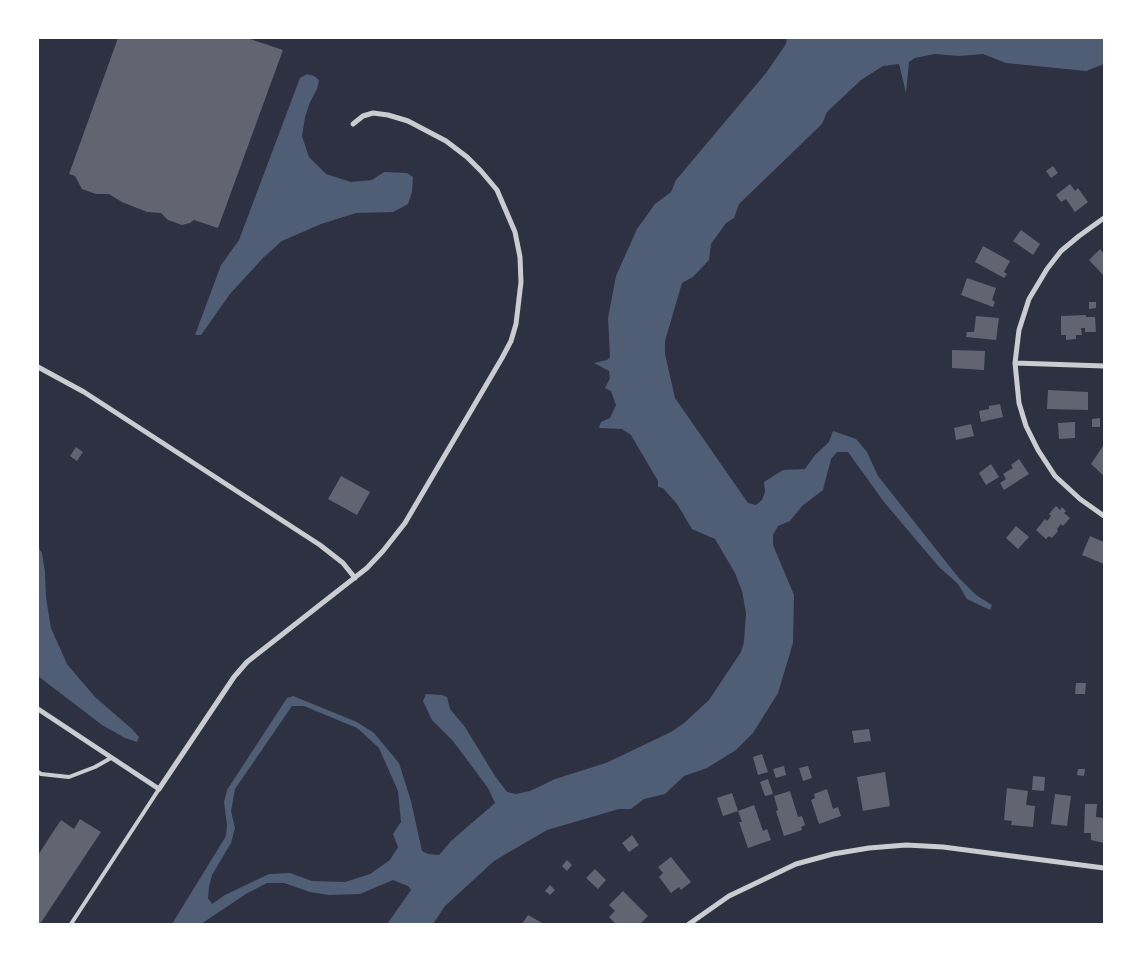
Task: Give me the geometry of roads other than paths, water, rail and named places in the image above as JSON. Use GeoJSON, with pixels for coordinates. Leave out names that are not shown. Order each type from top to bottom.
{"type":"FeatureCollection","features":[{"type":"Feature","properties":{"kind":"street"},"geometry":{"type":"LineString","coordinates":[[38,709],[159,789],[234,677],[247,662],[355,578],[384,551],[405,523],[502,358],[511,341],[516,324],[521,282],[520,258],[515,232],[497,190],[467,157],[446,141],[408,121],[373,113],[362,116],[353,124]]}},
{"type":"Feature","properties":{"kind":"street"},"geometry":{"type":"LineString","coordinates":[[1104,218],[1067,246],[1047,269],[1029,299],[1019,330],[1015,363],[1019,403],[1026,426],[1038,450],[1054,476],[1080,499],[1104,516]]}},
{"type":"Feature","properties":{"kind":"street"},"geometry":{"type":"LineString","coordinates":[[1015,363],[1104,366]]}},
{"type":"Feature","properties":{"kind":"street"},"geometry":{"type":"LineString","coordinates":[[38,367],[84,392],[320,545],[343,563],[355,578]]}},
{"type":"Feature","properties":{"kind":"street"},"geometry":{"type":"LineString","coordinates":[[689,924],[729,896],[796,864],[833,854],[869,848],[906,845],[943,847],[1104,868]]}},
{"type":"Feature","properties":{"kind":"lane"},"geometry":{"type":"LineString","coordinates":[[38,772],[69,777],[95,767],[111,758]]}},
{"type":"Feature","properties":{"kind":"lane"},"geometry":{"type":"LineString","coordinates":[[71,924],[159,789]]}},
{"type":"Feature","properties":{"kind":"water"},"geometry":{"type":"Polygon","coordinates":[[[787,38],[1104,38],[1104,64],[1086,71],[1006,63],[983,54],[959,56],[935,54],[915,58],[909,62],[906,93],[899,64],[883,66],[861,80],[827,112],[822,124],[739,204],[734,218],[726,223],[711,244],[709,260],[693,277],[682,283],[665,341],[665,354],[675,398],[748,503],[756,505],[762,500],[765,492],[764,482],[783,470],[805,469],[815,455],[829,442],[833,431],[856,439],[867,452],[878,476],[958,577],[976,595],[992,605],[990,610],[967,599],[958,584],[939,567],[884,502],[848,452],[837,452],[831,459],[823,490],[802,506],[790,521],[778,526],[773,535],[773,545],[794,595],[793,643],[778,693],[753,733],[736,750],[707,768],[684,776],[665,794],[644,799],[631,809],[619,809],[547,830],[494,861],[445,906],[433,924],[387,924],[411,890],[408,886],[393,880],[360,894],[329,895],[310,892],[284,883],[267,883],[246,894],[201,924],[172,924],[226,836],[227,825],[224,802],[227,790],[287,698],[293,696],[298,698],[357,722],[374,733],[399,763],[411,801],[422,851],[428,854],[439,855],[451,841],[495,803],[488,788],[453,741],[432,720],[423,701],[426,694],[447,697],[450,709],[465,727],[495,776],[507,792],[516,794],[530,791],[555,779],[606,763],[671,732],[709,700],[741,652],[744,642],[746,613],[742,591],[735,573],[715,539],[692,529],[677,504],[663,488],[658,487],[658,481],[631,435],[622,429],[599,428],[601,422],[610,418],[616,405],[611,391],[605,388],[610,378],[609,371],[594,363],[607,360],[610,357],[608,318],[616,276],[637,229],[655,204],[671,192],[676,180],[766,73],[786,44],[787,38]],[[292,706],[235,789],[231,811],[235,828],[231,843],[212,875],[208,898],[212,904],[225,895],[269,874],[290,873],[312,881],[345,882],[370,874],[390,860],[398,847],[393,834],[401,822],[398,791],[379,748],[357,728],[304,706],[292,706]]]}},
{"type":"Feature","properties":{"kind":"water"},"geometry":{"type":"Polygon","coordinates":[[[307,74],[319,80],[305,117],[302,136],[309,157],[326,174],[351,182],[372,180],[384,172],[407,173],[413,177],[412,192],[408,204],[393,212],[356,213],[321,224],[282,241],[264,257],[230,294],[201,335],[195,335],[221,265],[239,240],[300,78],[307,74]]]}},
{"type":"Feature","properties":{"kind":"water"},"geometry":{"type":"Polygon","coordinates":[[[38,547],[42,553],[51,628],[67,664],[95,697],[132,729],[139,737],[137,742],[125,738],[102,725],[38,676],[38,547]]]}}]}
